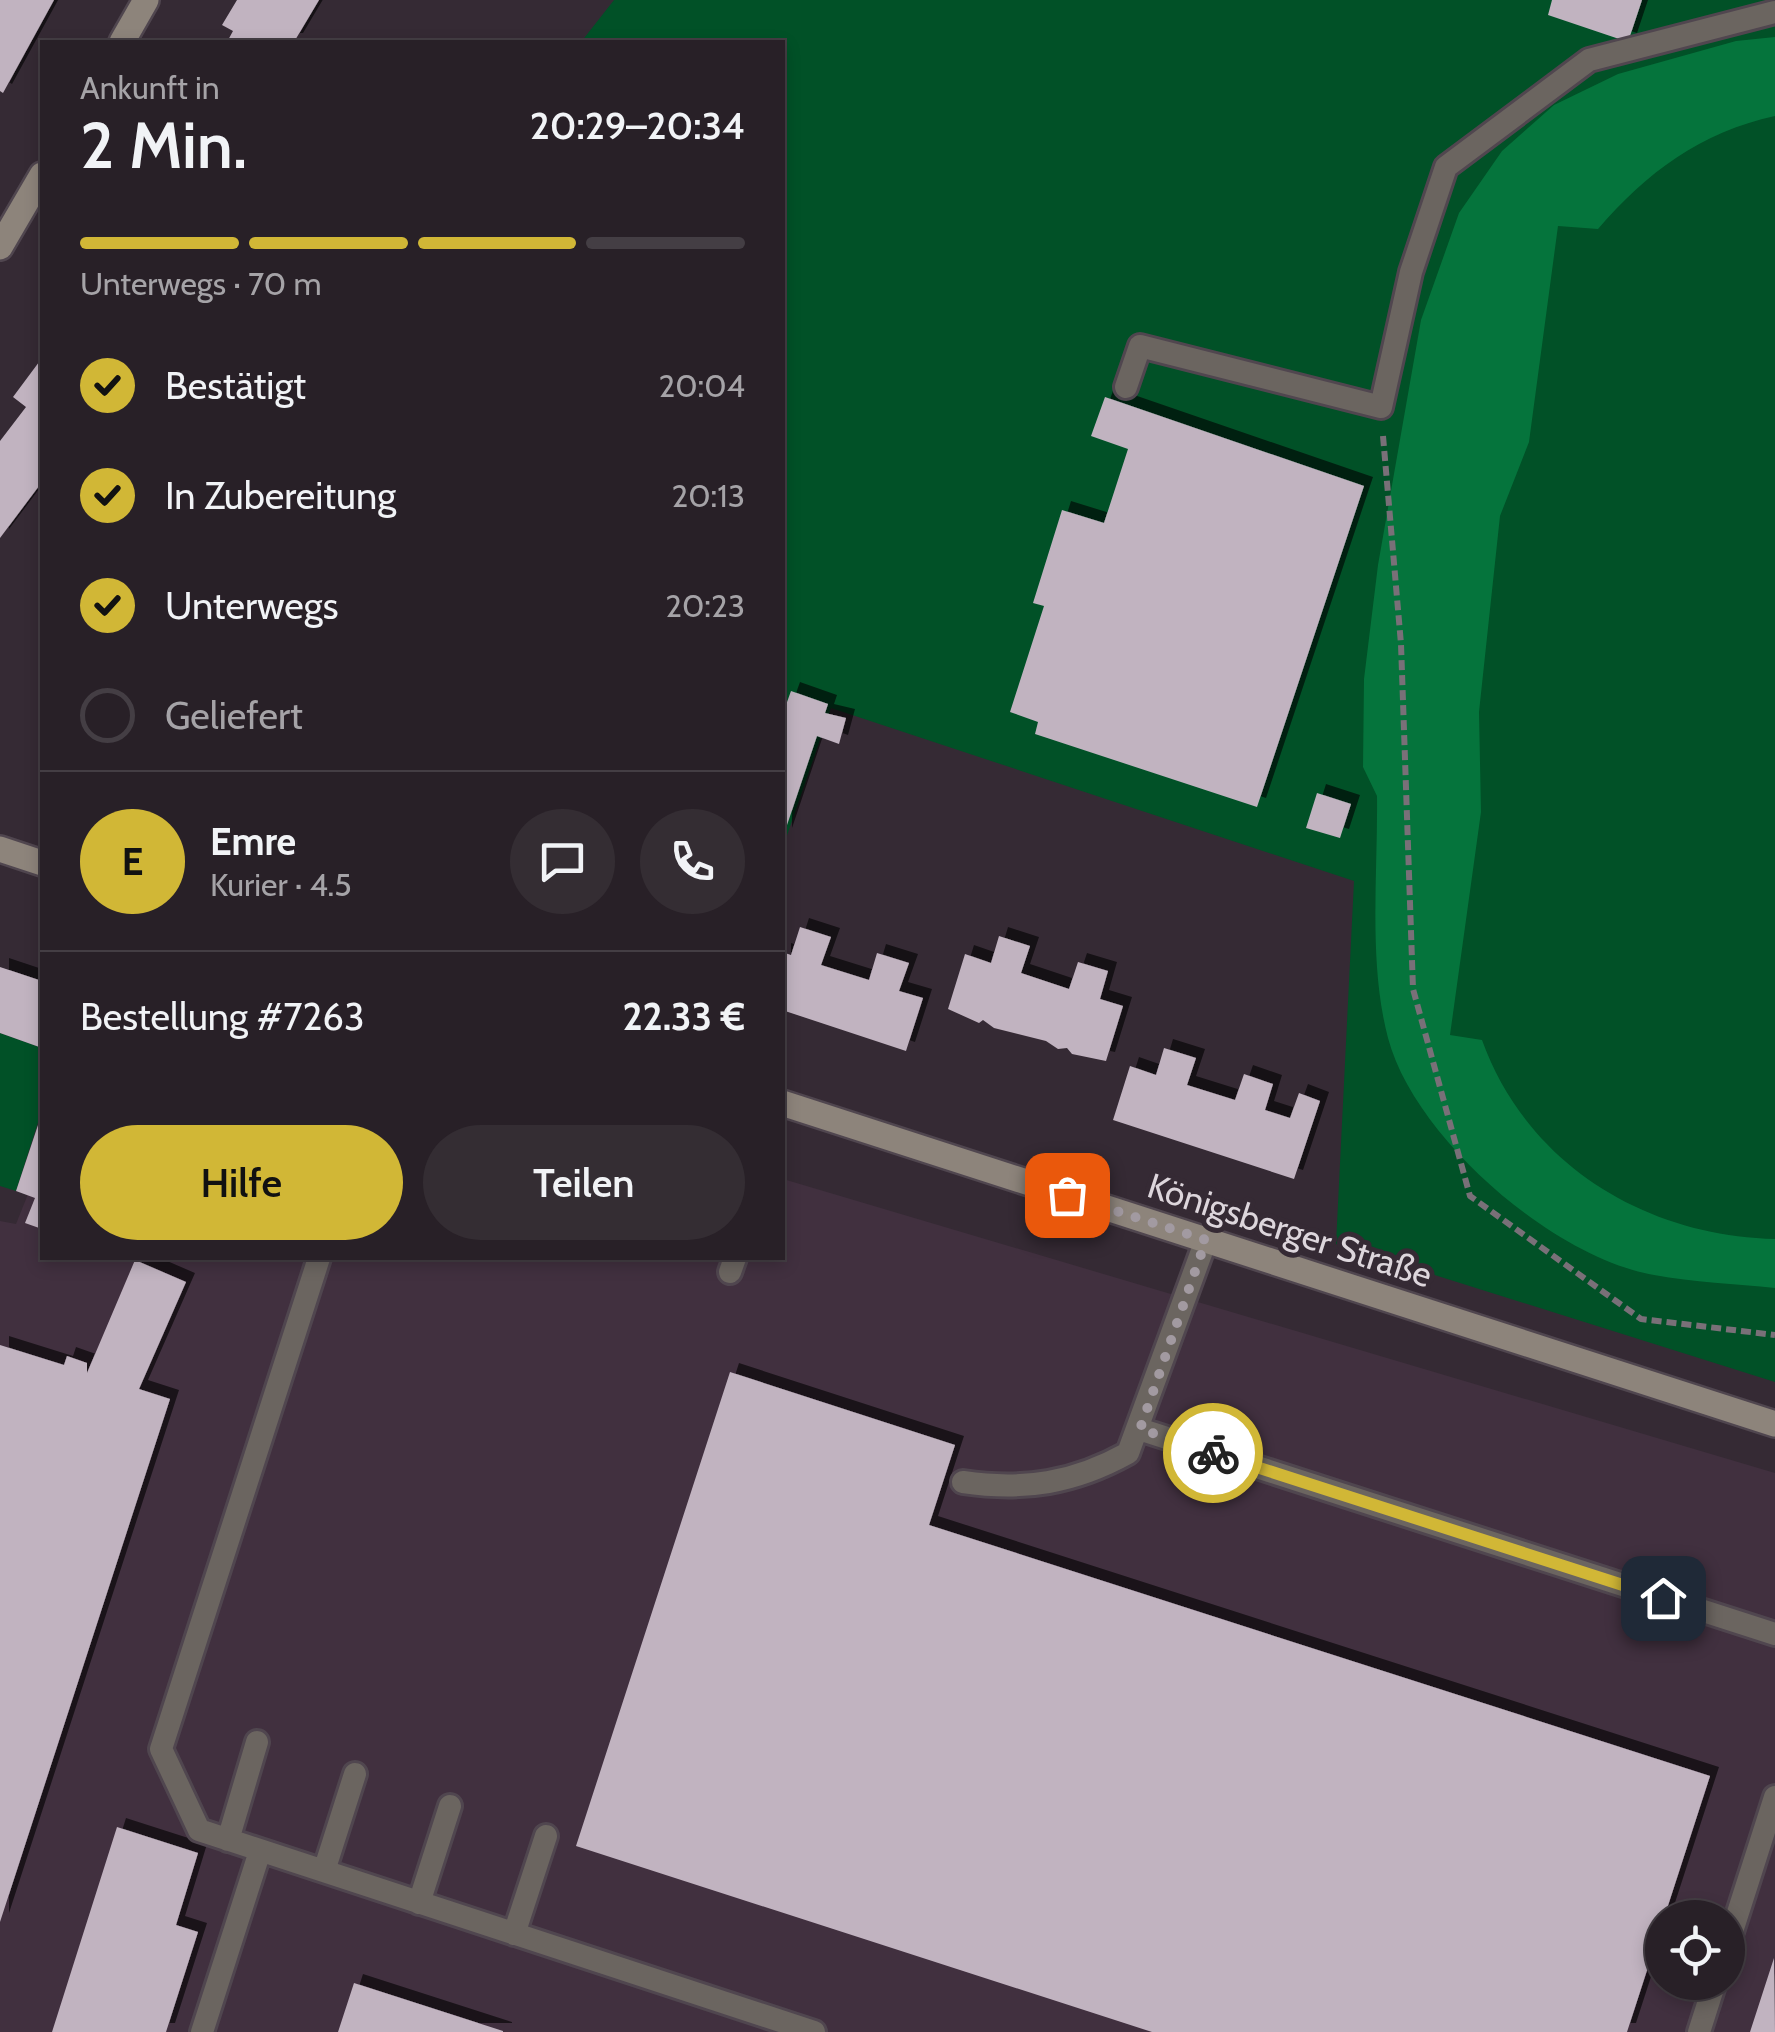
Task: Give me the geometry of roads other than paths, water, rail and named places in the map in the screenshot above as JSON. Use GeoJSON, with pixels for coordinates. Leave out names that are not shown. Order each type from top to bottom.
{"type":"FeatureCollection","features":[{"type":"Feature","properties":{"kind":"main road"},"geometry":{"type":"LineString","coordinates":[[123,40],[146,0]]}},
{"type":"Feature","properties":{"kind":"main road"},"geometry":{"type":"LineString","coordinates":[[0,248],[40,178]]}},
{"type":"Feature","properties":{"kind":"main road"},"geometry":{"type":"LineString","coordinates":[[0,849],[40,862]]}},
{"type":"Feature","properties":{"kind":"main road","name":"Königsberger Straße"},"geometry":{"type":"LineString","coordinates":[[785,1109],[1775,1424]]}},
{"type":"Feature","properties":{"kind":"lane"},"geometry":{"type":"LineString","coordinates":[[1126,386],[1140,346],[1381,406],[1411,272],[1446,167],[1589,60],[1775,12]]}},
{"type":"Feature","properties":{"kind":"lane"},"geometry":{"type":"LineString","coordinates":[[963,1482],[1024,1487],[1091,1472],[1128,1453],[1140,1429],[1206,1240]]}},
{"type":"Feature","properties":{"kind":"lane"},"geometry":{"type":"LineString","coordinates":[[319,1260],[161,1748],[199,1830],[814,2032]]}},
{"type":"Feature","properties":{"kind":"lane"},"geometry":{"type":"LineString","coordinates":[[1140,1429],[1775,1634]]}},
{"type":"Feature","properties":{"kind":"lane"},"geometry":{"type":"LineString","coordinates":[[228,1840],[258,1742]]}},
{"type":"Feature","properties":{"kind":"lane"},"geometry":{"type":"LineString","coordinates":[[324,1872],[355,1774]]}},
{"type":"Feature","properties":{"kind":"lane"},"geometry":{"type":"LineString","coordinates":[[1742,1900],[1775,1797]]}},
{"type":"Feature","properties":{"kind":"lane"},"geometry":{"type":"LineString","coordinates":[[419,1902],[450,1806]]}},
{"type":"Feature","properties":{"kind":"lane"},"geometry":{"type":"LineString","coordinates":[[514,1934],[546,1836]]}},
{"type":"Feature","properties":{"kind":"lane"},"geometry":{"type":"LineString","coordinates":[[202,2032],[260,1851]]}},
{"type":"Feature","properties":{"kind":"lane"},"geometry":{"type":"LineString","coordinates":[[1699,2032],[1709,2000]]}}]}
